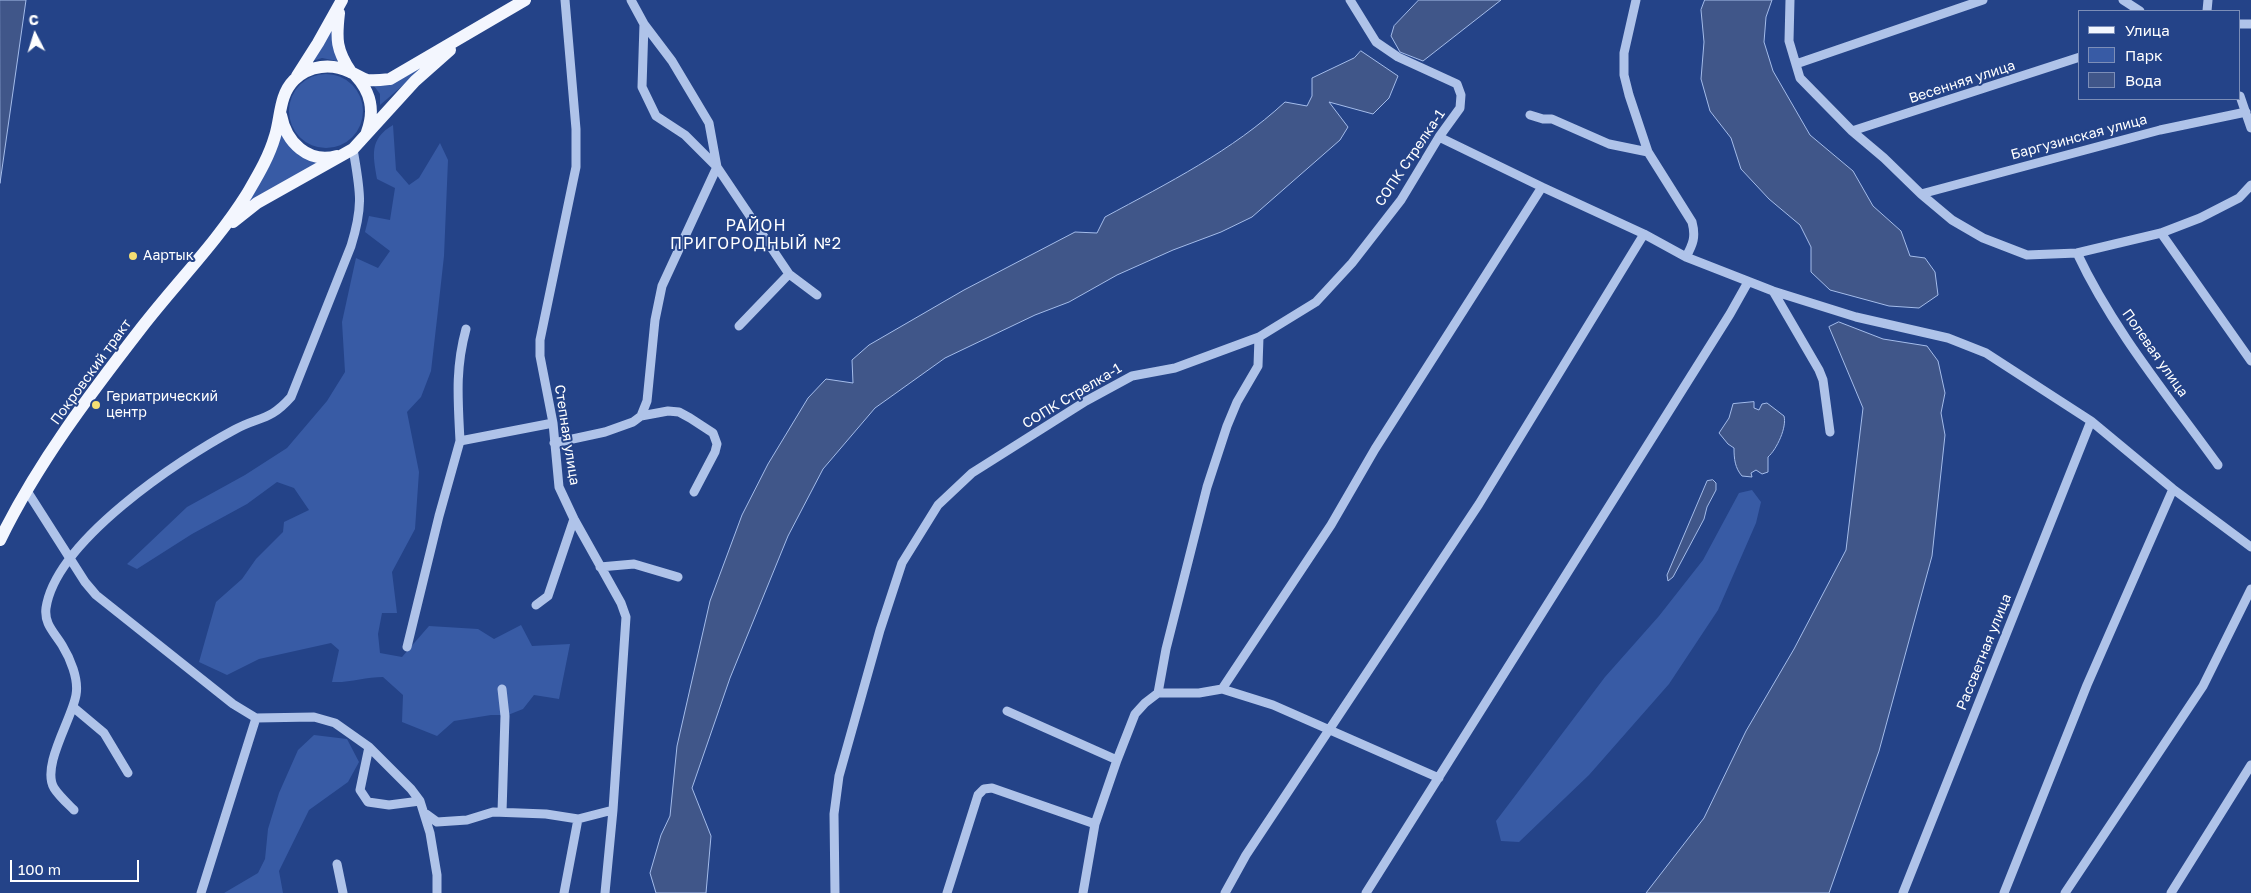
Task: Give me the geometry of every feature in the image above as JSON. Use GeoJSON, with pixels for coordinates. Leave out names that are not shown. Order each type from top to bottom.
{"type":"FeatureCollection","features":[{"type":"Feature","properties":{"kind":"main road"},"geometry":{"type":"LineString","coordinates":[[294,80],[307,71],[335,66],[366,80],[390,78],[526,0]]}},
{"type":"Feature","properties":{"kind":"main road"},"geometry":{"type":"LineString","coordinates":[[341,4],[337,47],[341,57],[353,74],[364,85],[370,96],[371,122],[366,135]]}},
{"type":"Feature","properties":{"kind":"main road"},"geometry":{"type":"LineString","coordinates":[[221,232],[266,160],[276,135],[286,90],[341,4]]}},
{"type":"Feature","properties":{"kind":"main road"},"geometry":{"type":"LineString","coordinates":[[221,232],[258,203],[348,152],[415,81],[471,32]]}},
{"type":"Feature","properties":{"kind":"main road"},"geometry":{"type":"LineString","coordinates":[[282,102],[281,115],[283,127],[297,147],[308,154],[320,157],[332,157],[348,152]]}},
{"type":"Feature","properties":{"kind":"main road","name":"Покровский тракт"},"geometry":{"type":"LineString","coordinates":[[0,540],[27,491],[61,438],[126,347],[221,232]]}},
{"type":"Feature","properties":{"kind":"street","name":"Степная улица"},"geometry":{"type":"LineString","coordinates":[[565,0],[576,129],[576,167],[540,340],[540,356],[553,424],[559,487],[574,519],[621,603],[626,617],[613,810],[605,893]]}},
{"type":"Feature","properties":{"kind":"street"},"geometry":{"type":"LineString","coordinates":[[631,0],[644,24],[672,61],[709,123],[716,167],[662,286],[655,320],[646,400],[641,416]]}},
{"type":"Feature","properties":{"kind":"street","name":"СОПК Стрелка-1"},"geometry":{"type":"LineString","coordinates":[[834,893],[834,814],[839,776],[880,630],[902,563],[938,505],[972,473],[1086,401],[1132,376],[1175,368],[1259,336],[1316,302],[1401,200],[1439,137],[1460,108],[1461,96],[1457,84],[1398,57],[1376,42],[1350,0]]}},
{"type":"Feature","properties":{"kind":"street"},"geometry":{"type":"LineString","coordinates":[[1636,0],[1624,53],[1624,75],[1638,127],[1648,152],[1692,222],[1695,234],[1694,243],[1686,257]]}},
{"type":"Feature","properties":{"kind":"street"},"geometry":{"type":"LineString","coordinates":[[1790,0],[1789,41],[1800,78],[1852,131],[1884,158],[1921,194],[1952,220],[1983,238],[2027,255],[2077,253],[2161,233],[2220,209],[2239,198],[2251,185]]}},
{"type":"Feature","properties":{"kind":"street"},"geometry":{"type":"LineString","coordinates":[[1796,64],[1983,0]]}},
{"type":"Feature","properties":{"kind":"street"},"geometry":{"type":"LineString","coordinates":[[2123,0],[2136,10]]}},
{"type":"Feature","properties":{"kind":"street"},"geometry":{"type":"LineString","coordinates":[[644,24],[642,87],[656,116],[685,135],[716,167],[790,274],[817,295]]}},
{"type":"Feature","properties":{"kind":"street","name":"Весенняя улица"},"geometry":{"type":"LineString","coordinates":[[1852,131],[2078,58]]}},
{"type":"Feature","properties":{"kind":"street"},"geometry":{"type":"LineString","coordinates":[[2241,99],[2251,128]]}},
{"type":"Feature","properties":{"kind":"street","name":"Баргузинская улица"},"geometry":{"type":"LineString","coordinates":[[1921,194],[2160,130],[2246,112]]}},
{"type":"Feature","properties":{"kind":"street"},"geometry":{"type":"LineString","coordinates":[[1530,114],[1543,119],[1552,119],[1609,144],[1648,152]]}},
{"type":"Feature","properties":{"kind":"street"},"geometry":{"type":"LineString","coordinates":[[1439,137],[1644,234],[1686,257],[1748,282],[1856,317],[1948,338],[1986,353],[2091,421],[2173,489],[2251,547]]}},
{"type":"Feature","properties":{"kind":"street"},"geometry":{"type":"LineString","coordinates":[[74,810],[54,788],[51,775],[57,749],[77,692],[75,677],[62,645],[48,626],[46,616],[50,593],[69,558],[120,506],[145,485],[235,429],[267,417],[279,410],[291,397],[351,246],[358,223],[361,196],[348,152]]}},
{"type":"Feature","properties":{"kind":"street"},"geometry":{"type":"LineString","coordinates":[[1222,688],[1331,525],[1375,449],[1542,187]]}},
{"type":"Feature","properties":{"kind":"street"},"geometry":{"type":"LineString","coordinates":[[2161,233],[2251,361]]}},
{"type":"Feature","properties":{"kind":"street"},"geometry":{"type":"LineString","coordinates":[[1224,893],[1246,856],[1479,504],[1644,234]]}},
{"type":"Feature","properties":{"kind":"street","name":"Полевая улица"},"geometry":{"type":"LineString","coordinates":[[2077,253],[2092,284],[2130,343],[2218,465]]}},
{"type":"Feature","properties":{"kind":"street"},"geometry":{"type":"LineString","coordinates":[[738,326],[790,274]]}},
{"type":"Feature","properties":{"kind":"street"},"geometry":{"type":"LineString","coordinates":[[1366,893],[1725,322],[1748,282]]}},
{"type":"Feature","properties":{"kind":"street"},"geometry":{"type":"LineString","coordinates":[[1774,291],[1823,380],[1830,432]]}},
{"type":"Feature","properties":{"kind":"street"},"geometry":{"type":"LineString","coordinates":[[407,647],[439,516],[460,441],[457,388],[458,363],[466,329]]}},
{"type":"Feature","properties":{"kind":"street"},"geometry":{"type":"LineString","coordinates":[[1158,693],[1166,649],[1207,486],[1237,402],[1258,366],[1259,336]]}},
{"type":"Feature","properties":{"kind":"street"},"geometry":{"type":"LineString","coordinates":[[554,443],[605,432],[633,422],[641,416],[657,412],[679,412],[713,433],[716,438],[715,452],[694,492]]}},
{"type":"Feature","properties":{"kind":"street","name":"Рассветная улица"},"geometry":{"type":"LineString","coordinates":[[1904,893],[2091,421]]}},
{"type":"Feature","properties":{"kind":"street"},"geometry":{"type":"LineString","coordinates":[[460,441],[553,424]]}},
{"type":"Feature","properties":{"kind":"street"},"geometry":{"type":"LineString","coordinates":[[2004,893],[2087,685],[2173,489]]}},
{"type":"Feature","properties":{"kind":"street"},"geometry":{"type":"LineString","coordinates":[[27,491],[69,558],[96,595],[112,610],[165,648],[233,704],[256,718],[314,717],[335,723],[369,747],[411,789],[420,801],[426,814],[437,875],[437,893]]}},
{"type":"Feature","properties":{"kind":"street"},"geometry":{"type":"LineString","coordinates":[[536,605],[548,596],[574,519]]}},
{"type":"Feature","properties":{"kind":"street"},"geometry":{"type":"LineString","coordinates":[[600,567],[634,564],[678,577]]}},
{"type":"Feature","properties":{"kind":"street"},"geometry":{"type":"LineString","coordinates":[[2065,893],[2203,686],[2251,589]]}},
{"type":"Feature","properties":{"kind":"street"},"geometry":{"type":"LineString","coordinates":[[1083,893],[1094,824],[1117,760],[1135,714],[1158,693],[1199,692],[1222,688],[1273,705],[1439,778]]}},
{"type":"Feature","properties":{"kind":"street"},"geometry":{"type":"LineString","coordinates":[[502,689],[505,716],[502,812]]}},
{"type":"Feature","properties":{"kind":"street"},"geometry":{"type":"LineString","coordinates":[[73,707],[104,733],[128,773]]}},
{"type":"Feature","properties":{"kind":"street"},"geometry":{"type":"LineString","coordinates":[[1007,711],[1117,760]]}},
{"type":"Feature","properties":{"kind":"street"},"geometry":{"type":"LineString","coordinates":[[201,893],[256,718]]}},
{"type":"Feature","properties":{"kind":"street"},"geometry":{"type":"LineString","coordinates":[[369,747],[360,790],[368,802],[389,805],[420,801]]}},
{"type":"Feature","properties":{"kind":"street"},"geometry":{"type":"LineString","coordinates":[[2171,893],[2251,765]]}},
{"type":"Feature","properties":{"kind":"street"},"geometry":{"type":"LineString","coordinates":[[947,893],[978,795],[984,789],[992,788],[1094,824]]}},
{"type":"Feature","properties":{"kind":"street"},"geometry":{"type":"LineString","coordinates":[[426,814],[437,822],[467,820],[482,814],[502,812],[546,814],[578,819],[613,810]]}},
{"type":"Feature","properties":{"kind":"street"},"geometry":{"type":"LineString","coordinates":[[564,893],[578,819]]}},
{"type":"Feature","properties":{"kind":"street"},"geometry":{"type":"LineString","coordinates":[[337,864],[343,893]]}},
{"type":"Feature","properties":{"kind":"green space"},"geometry":{"type":"Polygon","coordinates":[[[331,23],[337,61],[322,58],[309,62],[331,23]]]}},
{"type":"Feature","properties":{"kind":"green space"},"geometry":{"type":"Polygon","coordinates":[[[429,63],[380,105],[380,94],[374,86],[429,63]]]}},
{"type":"Feature","properties":{"kind":"green space"},"geometry":{"type":"Polygon","coordinates":[[[326,74],[340,77],[352,85],[360,97],[363,111],[360,125],[352,137],[340,145],[326,148],[312,145],[300,137],[292,125],[289,111],[292,97],[300,85],[312,77],[326,74]]]}},
{"type":"Feature","properties":{"kind":"green space"},"geometry":{"type":"Polygon","coordinates":[[[393,125],[396,170],[409,185],[419,178],[440,143],[448,160],[444,256],[431,371],[421,397],[407,412],[419,472],[415,529],[392,572],[397,613],[382,613],[378,634],[380,653],[402,657],[429,626],[478,629],[494,639],[521,625],[532,646],[570,644],[559,699],[534,695],[523,709],[508,715],[491,715],[454,721],[437,736],[402,722],[403,695],[383,677],[332,682],[339,650],[331,643],[259,659],[227,675],[199,662],[216,602],[242,579],[256,559],[283,532],[284,522],[309,510],[294,488],[277,482],[247,504],[192,534],[137,569],[127,564],[187,507],[245,475],[287,448],[327,401],[345,372],[342,322],[356,258],[378,268],[390,251],[365,232],[369,216],[390,220],[395,188],[377,179],[374,148],[380,136],[393,125]]]}},
{"type":"Feature","properties":{"kind":"green space"},"geometry":{"type":"Polygon","coordinates":[[[278,129],[322,161],[244,207],[278,129]]]}},
{"type":"Feature","properties":{"kind":"green space"},"geometry":{"type":"Polygon","coordinates":[[[1752,490],[1761,502],[1756,523],[1718,610],[1669,684],[1589,775],[1519,842],[1501,841],[1496,821],[1605,677],[1659,616],[1703,560],[1739,493],[1752,490]]]}},
{"type":"Feature","properties":{"kind":"green space"},"geometry":{"type":"Polygon","coordinates":[[[314,735],[347,739],[359,762],[348,782],[309,810],[279,871],[283,893],[224,893],[258,873],[265,859],[268,829],[279,793],[298,750],[314,735]]]}},
{"type":"Feature","properties":{"kind":"water"},"geometry":{"type":"Polygon","coordinates":[[[0,0],[26,0],[0,183],[0,0]]]}},
{"type":"Feature","properties":{"kind":"water"},"geometry":{"type":"Polygon","coordinates":[[[1419,0],[1501,0],[1423,61],[1400,52],[1391,36],[1394,26],[1419,0]]]}},
{"type":"Feature","properties":{"kind":"water"},"geometry":{"type":"Polygon","coordinates":[[[1705,0],[1772,0],[1766,17],[1764,42],[1773,71],[1810,135],[1853,171],[1873,206],[1901,231],[1910,256],[1925,258],[1935,272],[1938,295],[1919,308],[1889,306],[1830,290],[1811,272],[1811,247],[1800,225],[1769,199],[1741,169],[1731,138],[1710,111],[1701,79],[1704,42],[1701,10],[1705,0]]]}},
{"type":"Feature","properties":{"kind":"water"},"geometry":{"type":"Polygon","coordinates":[[[1361,51],[1398,76],[1389,98],[1373,114],[1329,102],[1348,127],[1340,140],[1252,217],[1221,232],[1173,250],[1117,275],[1069,302],[1035,315],[945,358],[875,408],[823,469],[788,536],[730,678],[692,788],[711,836],[706,893],[656,893],[650,873],[661,835],[670,816],[677,746],[710,601],[742,515],[768,464],[808,398],[826,379],[853,383],[852,360],[869,345],[964,290],[1075,232],[1097,233],[1105,217],[1176,179],[1221,151],[1265,120],[1285,102],[1307,106],[1312,96],[1312,78],[1354,58],[1361,51]]]}},
{"type":"Feature","properties":{"kind":"water"},"geometry":{"type":"Polygon","coordinates":[[[1839,322],[1883,339],[1927,346],[1938,361],[1945,393],[1941,413],[1945,435],[1932,556],[1879,751],[1829,893],[1646,893],[1704,818],[1746,731],[1794,649],[1846,550],[1863,408],[1829,327],[1839,322]]]}},
{"type":"Feature","properties":{"kind":"water"},"geometry":{"type":"Polygon","coordinates":[[[1754,402],[1754,408],[1759,410],[1762,404],[1767,403],[1784,416],[1785,421],[1775,449],[1768,457],[1768,472],[1762,474],[1756,470],[1751,473],[1752,477],[1742,476],[1735,463],[1734,448],[1719,433],[1729,418],[1733,404],[1754,402]]]}},
{"type":"Feature","properties":{"kind":"water"},"geometry":{"type":"Polygon","coordinates":[[[1713,480],[1716,483],[1716,490],[1707,507],[1704,519],[1673,577],[1668,581],[1667,575],[1707,481],[1713,480]]]}},
{"type":"Feature","properties":{"kind":"place","name":"Аартык"},"geometry":{"type":"Point","coordinates":[133,256]}},
{"type":"Feature","properties":{"kind":"place","name":"Гериатрический центр"},"geometry":{"type":"Point","coordinates":[96,405]}},
{"type":"Feature","properties":{"kind":"district","name":"РАЙОН ПРИГОРОДНЫЙ №2"},"geometry":{"type":"Point","coordinates":[756,235]}}]}
